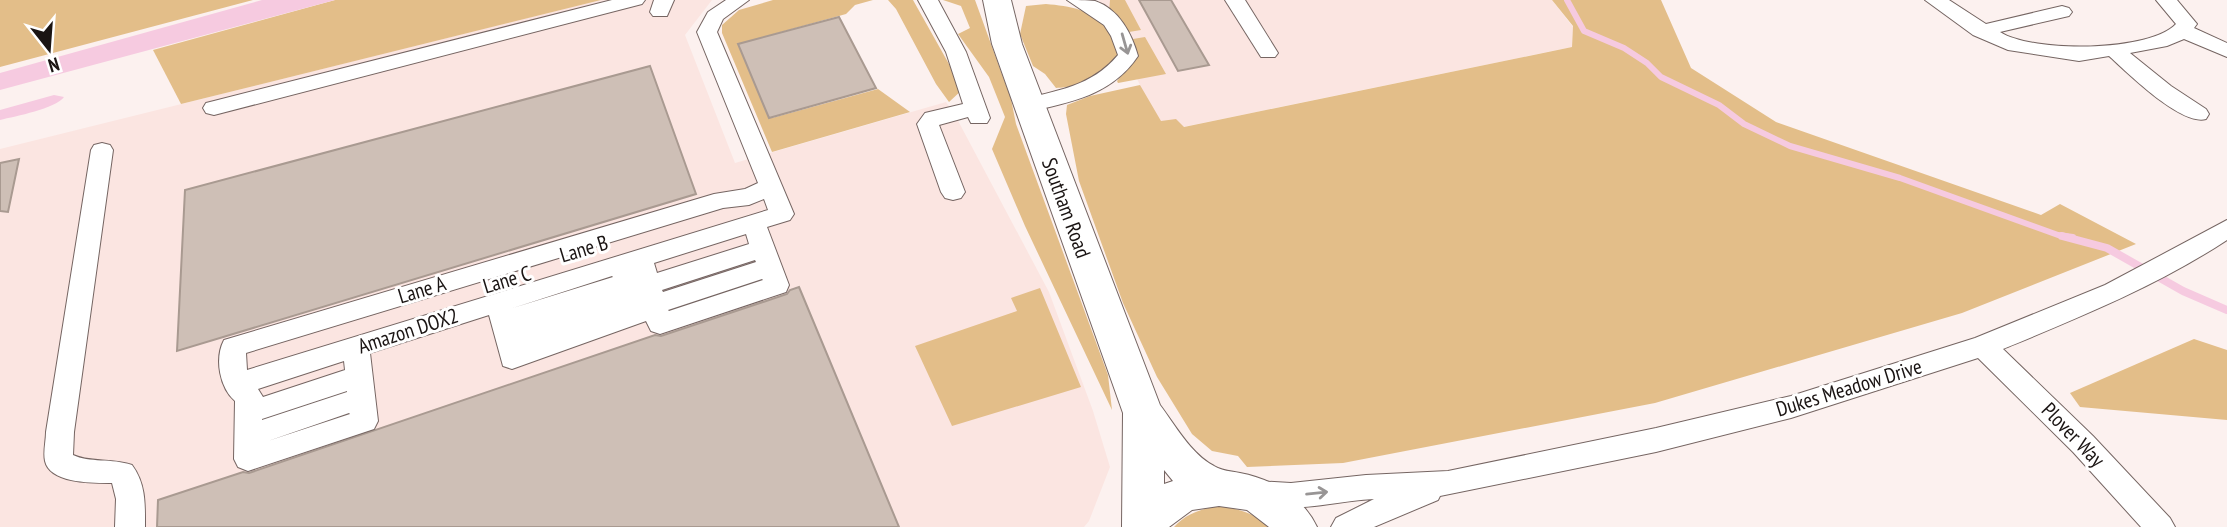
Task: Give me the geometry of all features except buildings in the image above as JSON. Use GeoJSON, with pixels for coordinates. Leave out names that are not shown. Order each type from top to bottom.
{"type":"FeatureCollection","features":[{"type":"Feature","properties":{"kind":"highway","name":"Southam Road"},"geometry":{"type":"LineString","coordinates":[[997,0],[1007,44],[1028,105],[1143,413],[1185,467],[1197,477],[1271,503],[1296,527]]}},
{"type":"Feature","properties":{"kind":"highway","name":"Southam Road"},"geometry":{"type":"LineString","coordinates":[[1143,413],[1143,526]]}},
{"type":"Feature","properties":{"kind":"highway"},"geometry":{"type":"LineString","coordinates":[[1143,526],[1157,509],[1175,497],[1196,489],[1233,490]]}},
{"type":"Feature","properties":{"kind":"street"},"geometry":{"type":"LineString","coordinates":[[214,108],[635,0]]}},
{"type":"Feature","properties":{"kind":"street"},"geometry":{"type":"LineString","coordinates":[[928,0],[956,52],[977,113],[933,118],[928,124],[953,192]]}},
{"type":"Feature","properties":{"kind":"street"},"geometry":{"type":"LineString","coordinates":[[997,0],[1004,0]]}},
{"type":"Feature","properties":{"kind":"street"},"geometry":{"type":"LineString","coordinates":[[1028,105],[1100,85],[1115,74],[1128,56],[1124,37],[1101,6],[1077,0]]}},
{"type":"Feature","properties":{"kind":"street"},"geometry":{"type":"LineString","coordinates":[[1235,0],[1268,53]]}},
{"type":"Feature","properties":{"kind":"street"},"geometry":{"type":"LineString","coordinates":[[1934,0],[1980,31],[2015,46],[2088,56],[2160,42],[2183,31],[2187,24],[2166,0]]}},
{"type":"Feature","properties":{"kind":"street"},"geometry":{"type":"LineString","coordinates":[[504,326],[760,246],[782,214],[708,32],[715,16],[731,1]]}},
{"type":"Feature","properties":{"kind":"street"},"geometry":{"type":"LineString","coordinates":[[1980,31],[2062,12]]}},
{"type":"Feature","properties":{"kind":"street"},"geometry":{"type":"LineString","coordinates":[[2183,31],[2227,51]]}},
{"type":"Feature","properties":{"kind":"street"},"geometry":{"type":"LineString","coordinates":[[2115,51],[2163,91],[2198,114]]}},
{"type":"Feature","properties":{"kind":"street"},"geometry":{"type":"LineString","coordinates":[[102,150],[60,432],[59,461],[70,470],[118,470],[127,477],[131,484],[130,527]]}},
{"type":"Feature","properties":{"kind":"street","name":"Lane C"},"geometry":{"type":"LineString","coordinates":[[242,397],[764,203],[772,186]]}},
{"type":"Feature","properties":{"kind":"street","name":"Dukes Meadow Drive"},"geometry":{"type":"LineString","coordinates":[[1346,527],[1381,509],[1448,483],[1745,419],[1983,346],[2114,292],[2185,255],[2227,228]]}},
{"type":"Feature","properties":{"kind":"street","name":"Amazon DOX2"},"geometry":{"type":"LineString","coordinates":[[359,377],[504,326],[760,246]]}},
{"type":"Feature","properties":{"kind":"street","name":"Plover Way"},"geometry":{"type":"LineString","coordinates":[[1983,346],[2083,444],[2160,527]]}},
{"type":"Feature","properties":{"kind":"street"},"geometry":{"type":"LineString","coordinates":[[242,397],[359,377]]}},
{"type":"Feature","properties":{"kind":"street"},"geometry":{"type":"LineString","coordinates":[[242,397],[359,377]]}},
{"type":"Feature","properties":{"kind":"street","name":"Dukes Meadow Drive"},"geometry":{"type":"LineString","coordinates":[[1233,490],[1291,495],[1366,487],[1448,483]]}},
{"type":"Feature","properties":{"kind":"shaded area"},"geometry":{"type":"Polygon","coordinates":[[[0,0],[253,0],[0,67],[0,0]]]}},
{"type":"Feature","properties":{"kind":"shaded area"},"geometry":{"type":"Polygon","coordinates":[[[262,0],[335,0],[0,90],[0,73],[262,0]]]}},
{"type":"Feature","properties":{"kind":"shaded area"},"geometry":{"type":"Polygon","coordinates":[[[335,0],[601,0],[181,104],[153,50],[335,0]]]}},
{"type":"Feature","properties":{"kind":"shaded area"},"geometry":{"type":"Polygon","coordinates":[[[600,0],[712,0],[685,35],[735,163],[946,102],[1049,292],[1093,411],[1110,467],[1089,521],[1084,527],[0,527],[0,149],[600,0]]]}},
{"type":"Feature","properties":{"kind":"shaded area"},"geometry":{"type":"Polygon","coordinates":[[[773,0],[873,0],[855,5],[846,14],[738,44],[772,118],[878,89],[910,112],[772,152],[722,33],[722,25],[739,10],[773,0]]]}},
{"type":"Feature","properties":{"kind":"shaded area"},"geometry":{"type":"Polygon","coordinates":[[[888,0],[913,0],[963,89],[949,102],[936,84],[896,9],[888,0]]]}},
{"type":"Feature","properties":{"kind":"shaded area"},"geometry":{"type":"Polygon","coordinates":[[[943,0],[975,0],[1011,99],[1016,124],[1108,375],[1112,410],[1025,226],[992,149],[1005,117],[989,77],[958,34],[970,28],[961,6],[943,0]]]}},
{"type":"Feature","properties":{"kind":"shaded area"},"geometry":{"type":"Polygon","coordinates":[[[1099,0],[1552,0],[1573,27],[1572,47],[1183,127],[1161,122],[1154,114],[1099,0]]]}},
{"type":"Feature","properties":{"kind":"shaded area"},"geometry":{"type":"Polygon","coordinates":[[[1110,0],[1125,0],[1141,30],[1129,32],[1122,21],[1109,12],[1110,0]]]}},
{"type":"Feature","properties":{"kind":"shaded area"},"geometry":{"type":"Polygon","coordinates":[[[1552,0],[1661,0],[1691,68],[1776,122],[2041,215],[2060,204],[2136,244],[1962,313],[1655,403],[1343,463],[1247,467],[1238,456],[1212,451],[1192,434],[1157,377],[1123,303],[1079,181],[1066,114],[1067,105],[1090,96],[1140,85],[1161,121],[1176,119],[1184,127],[1572,47],[1573,26],[1552,0]]]}},
{"type":"Feature","properties":{"kind":"shaded area"},"geometry":{"type":"Polygon","coordinates":[[[1046,4],[1089,13],[1104,23],[1113,34],[1116,44],[1114,64],[1087,82],[1056,88],[1045,74],[1033,66],[1020,34],[1026,6],[1046,4]]]}},
{"type":"Feature","properties":{"kind":"shaded area"},"geometry":{"type":"Polygon","coordinates":[[[1145,37],[1166,74],[1118,83],[1132,63],[1133,39],[1145,37]]]}},
{"type":"Feature","properties":{"kind":"shaded area"},"geometry":{"type":"Polygon","coordinates":[[[54,95],[64,97],[44,108],[0,120],[0,110],[54,95]]]}},
{"type":"Feature","properties":{"kind":"shaded area"},"geometry":{"type":"Polygon","coordinates":[[[1040,288],[1081,387],[952,426],[915,346],[1017,311],[1011,298],[1040,288]]]}},
{"type":"Feature","properties":{"kind":"shaded area"},"geometry":{"type":"Polygon","coordinates":[[[2194,339],[2227,350],[2227,420],[2080,407],[2070,393],[2194,339]]]}},
{"type":"Feature","properties":{"kind":"shaded area"},"geometry":{"type":"Polygon","coordinates":[[[1219,506],[1246,512],[1270,527],[1174,527],[1195,512],[1219,506]]]}},
{"type":"Feature","properties":{"kind":"waterway"},"geometry":{"type":"LineString","coordinates":[[1567,0],[1584,31],[1624,48],[1647,63],[1661,77],[1719,105],[1744,124],[1790,146],[1900,178],[2058,235],[2073,237]]}},
{"type":"Feature","properties":{"kind":"waterway"},"geometry":{"type":"LineString","coordinates":[[2062,236],[2107,248],[2183,291],[2227,310]]}}]}
